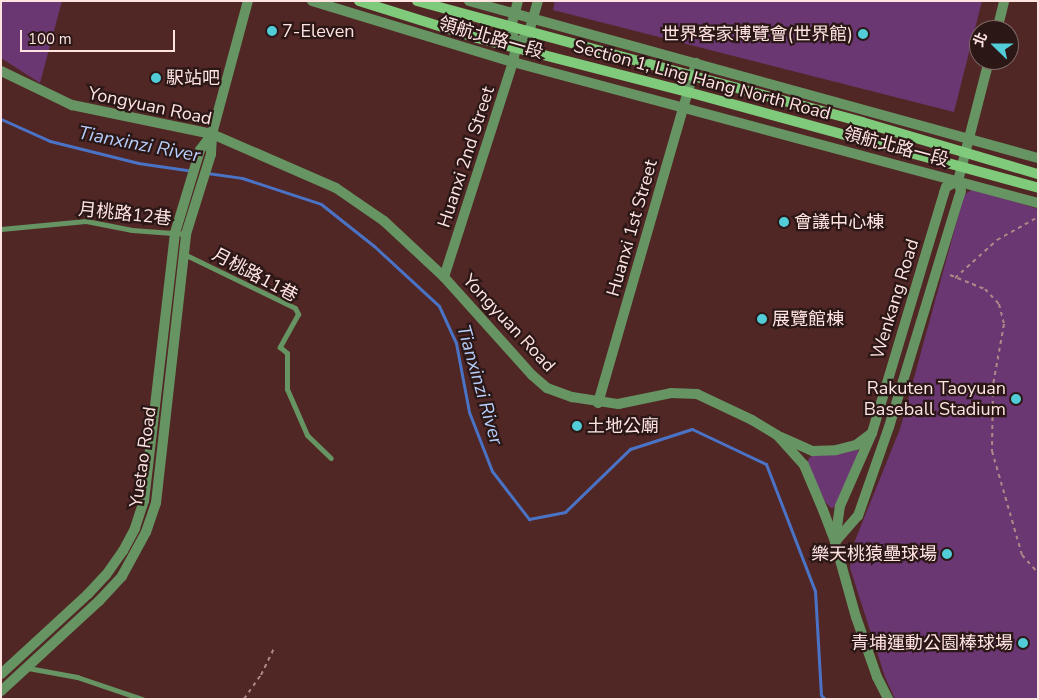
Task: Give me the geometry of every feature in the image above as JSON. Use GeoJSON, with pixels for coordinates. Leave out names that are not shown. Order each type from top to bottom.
{"type":"FeatureCollection","features":[{"type":"Feature","properties":{"kind":"main road","name":"Section 1, Ling Hang North Road"},"geometry":{"type":"LineString","coordinates":[[359,1],[477,38],[516,46],[1038,188]]}},
{"type":"Feature","properties":{"kind":"main road","name":"Section 1, Ling Hang North Road"},"geometry":{"type":"LineString","coordinates":[[417,1],[693,76],[1038,174]]}},
{"type":"Feature","properties":{"kind":"street"},"geometry":{"type":"LineString","coordinates":[[212,134],[248,1]]}},
{"type":"Feature","properties":{"kind":"street","name":"領航北路一段"},"geometry":{"type":"LineString","coordinates":[[312,1],[513,62],[1038,203]]}},
{"type":"Feature","properties":{"kind":"street","name":"領航北路一段"},"geometry":{"type":"LineString","coordinates":[[469,1],[1038,158]]}},
{"type":"Feature","properties":{"kind":"street"},"geometry":{"type":"LineString","coordinates":[[516,46],[511,27],[518,1]]}},
{"type":"Feature","properties":{"kind":"street"},"geometry":{"type":"LineString","coordinates":[[516,46],[530,32],[538,1]]}},
{"type":"Feature","properties":{"kind":"street"},"geometry":{"type":"LineString","coordinates":[[999,20],[1004,1]]}},
{"type":"Feature","properties":{"kind":"street","name":"Huanxi 2nd Street"},"geometry":{"type":"LineString","coordinates":[[444,277],[513,62],[516,46]]}},
{"type":"Feature","properties":{"kind":"street","name":"Huanxi 1st Street"},"geometry":{"type":"LineString","coordinates":[[598,402],[696,63]]}},
{"type":"Feature","properties":{"kind":"street","name":"Wenkang Road"},"geometry":{"type":"LineString","coordinates":[[835,542],[858,516],[890,427],[959,197],[958,181],[987,70]]}},
{"type":"Feature","properties":{"kind":"street","name":"Yongyuan Road"},"geometry":{"type":"LineString","coordinates":[[1,71],[72,105],[212,134],[336,188],[384,221],[444,277],[532,375],[548,388],[572,398],[618,404],[672,393],[697,394],[752,420],[777,435],[804,465],[835,542],[856,617],[877,677],[888,699]]}},
{"type":"Feature","properties":{"kind":"street","name":"Yuetao Road"},"geometry":{"type":"LineString","coordinates":[[1,674],[88,594],[123,551],[135,528],[144,501],[153,422],[186,196],[200,150],[212,134]]}},
{"type":"Feature","properties":{"kind":"street","name":"Yuetao Road"},"geometry":{"type":"LineString","coordinates":[[1,691],[99,601],[122,576],[133,560],[146,532],[156,503],[184,254],[180,234],[196,201],[211,154],[212,134]]}},
{"type":"Feature","properties":{"kind":"street"},"geometry":{"type":"LineString","coordinates":[[1022,153],[1038,163]]}},
{"type":"Feature","properties":{"kind":"street","name":"Wenkang Road"},"geometry":{"type":"LineString","coordinates":[[835,542],[840,506],[872,433],[946,187],[958,181]]}},
{"type":"Feature","properties":{"kind":"street"},"geometry":{"type":"LineString","coordinates":[[153,422],[164,424]]}},
{"type":"Feature","properties":{"kind":"street"},"geometry":{"type":"LineString","coordinates":[[777,435],[813,451],[836,450],[856,445],[872,433],[890,427]]}},
{"type":"Feature","properties":{"kind":"lane","name":"月桃路12巷"},"geometry":{"type":"LineString","coordinates":[[1,229],[86,221],[132,230],[180,234]]}},
{"type":"Feature","properties":{"kind":"lane","name":"月桃路11巷"},"geometry":{"type":"LineString","coordinates":[[184,254],[295,308],[298,314],[280,346],[287,353],[287,390],[307,435],[331,458]]}},
{"type":"Feature","properties":{"kind":"lane"},"geometry":{"type":"LineString","coordinates":[[28,668],[77,677],[142,699]]}},
{"type":"Feature","properties":{"kind":"path"},"geometry":{"type":"LineString","coordinates":[[955,278],[998,240],[1038,217]]}},
{"type":"Feature","properties":{"kind":"path"},"geometry":{"type":"LineString","coordinates":[[950,275],[985,289],[999,304],[1004,324],[993,385],[992,451],[1022,555],[1038,573]]}},
{"type":"Feature","properties":{"kind":"path"},"geometry":{"type":"LineString","coordinates":[[244,699],[261,675],[274,648]]}},
{"type":"Feature","properties":{"kind":"shaded area"},"geometry":{"type":"Polygon","coordinates":[[[1,1],[62,1],[40,83],[1,58],[1,1]]]}},
{"type":"Feature","properties":{"kind":"shaded area"},"geometry":{"type":"Polygon","coordinates":[[[555,1],[982,1],[977,20],[969,20],[969,53],[954,112],[553,10],[555,1]]]}},
{"type":"Feature","properties":{"kind":"shaded area"},"geometry":{"type":"Polygon","coordinates":[[[973,189],[1038,209],[1038,699],[895,699],[885,677],[850,568],[852,548],[900,429],[964,195],[973,189]]]}},
{"type":"Feature","properties":{"kind":"shaded area"},"geometry":{"type":"Polygon","coordinates":[[[858,450],[861,456],[840,506],[831,508],[826,503],[809,471],[807,462],[810,457],[817,454],[858,450]]]}},
{"type":"Feature","properties":{"kind":"waterway","name":"Tianxinzi River"},"geometry":{"type":"LineString","coordinates":[[1,119],[50,141],[138,163],[193,171]]}},
{"type":"Feature","properties":{"kind":"waterway","name":"Tianxinzi River"},"geometry":{"type":"LineString","coordinates":[[207,173],[242,178],[321,204],[374,246],[439,306],[456,343],[469,412],[492,471],[529,519],[565,512],[630,449],[692,429],[766,464],[815,591],[821,695],[825,699]]}},
{"type":"Feature","properties":{"kind":"place","name":"7-Eleven"},"geometry":{"type":"Point","coordinates":[272,31]}},
{"type":"Feature","properties":{"kind":"place","name":"世界客家博覽會(世界館)"},"geometry":{"type":"Point","coordinates":[863,34]}},
{"type":"Feature","properties":{"kind":"place","name":"駅站吧"},"geometry":{"type":"Point","coordinates":[156,78]}},
{"type":"Feature","properties":{"kind":"place","name":"會議中心棟"},"geometry":{"type":"Point","coordinates":[784,222]}},
{"type":"Feature","properties":{"kind":"place","name":"展覽館棟"},"geometry":{"type":"Point","coordinates":[762,319]}},
{"type":"Feature","properties":{"kind":"place","name":"Rakuten Taoyuan Baseball Stadium"},"geometry":{"type":"Point","coordinates":[1016,399]}},
{"type":"Feature","properties":{"kind":"place","name":"土地公廟"},"geometry":{"type":"Point","coordinates":[577,426]}},
{"type":"Feature","properties":{"kind":"place","name":"樂天桃猿壘球場"},"geometry":{"type":"Point","coordinates":[947,554]}},
{"type":"Feature","properties":{"kind":"place","name":"青埔運動公園棒球場"},"geometry":{"type":"Point","coordinates":[1023,643]}}]}
